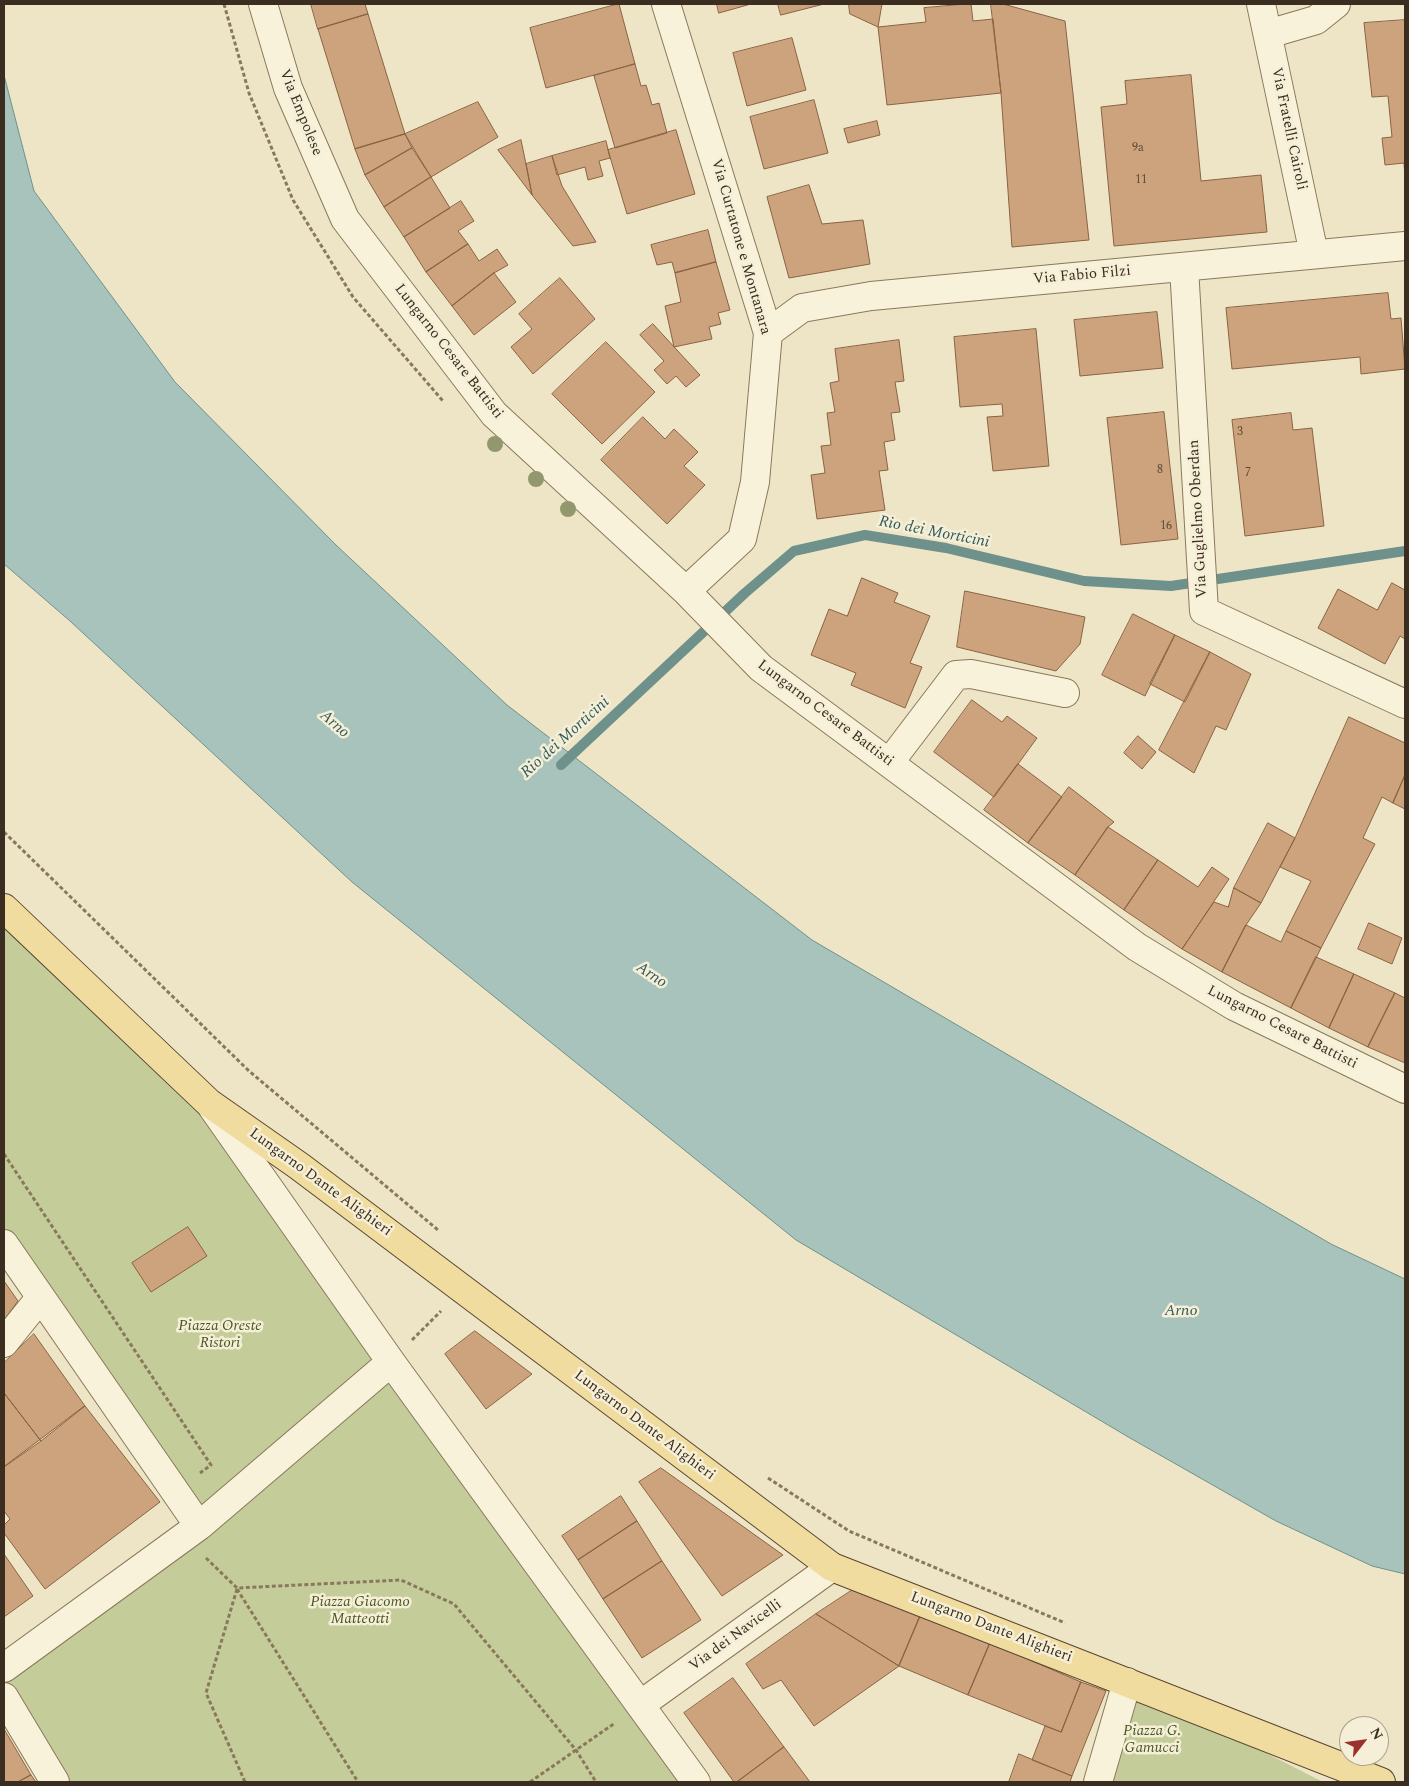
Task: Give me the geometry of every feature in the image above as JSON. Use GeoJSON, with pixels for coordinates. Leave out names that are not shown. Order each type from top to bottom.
{"type":"FeatureCollection","features":[{"type":"Feature","properties":{"kind":"main road","name":"Lungarno Dante Alighieri"},"geometry":{"type":"LineString","coordinates":[[4,908],[209,1103],[299,1166],[832,1567],[1381,1782]]}},
{"type":"Feature","properties":{"kind":"street","name":"Via Empolese"},"geometry":{"type":"LineString","coordinates":[[263,4],[288,88],[346,219]]}},
{"type":"Feature","properties":{"kind":"street","name":"Via Curtatone e Montanara"},"geometry":{"type":"LineString","coordinates":[[666,4],[768,333],[755,482],[742,539],[691,596]]}},
{"type":"Feature","properties":{"kind":"street","name":"Via Fratelli Cairoli"},"geometry":{"type":"LineString","coordinates":[[1262,4],[1314,254]]}},
{"type":"Feature","properties":{"kind":"street"},"geometry":{"type":"LineString","coordinates":[[1268,34],[1316,20],[1336,4]]}},
{"type":"Feature","properties":{"kind":"street","name":"Lungarno Cesare Battisti"},"geometry":{"type":"LineString","coordinates":[[346,219],[494,414],[691,596],[762,668],[1137,948],[1234,1006],[1405,1089]]}},
{"type":"Feature","properties":{"kind":"street","name":"Via Fabio Filzi"},"geometry":{"type":"LineString","coordinates":[[768,333],[802,308],[871,296],[1405,246]]}},
{"type":"Feature","properties":{"kind":"street","name":"Via Guglielmo Oberdan"},"geometry":{"type":"LineString","coordinates":[[1184,267],[1204,611],[1405,704]]}},
{"type":"Feature","properties":{"kind":"street"},"geometry":{"type":"LineString","coordinates":[[890,763],[956,675],[971,674],[1065,693]]}},
{"type":"Feature","properties":{"kind":"street"},"geometry":{"type":"LineString","coordinates":[[209,1103],[391,1362],[696,1782]]}},
{"type":"Feature","properties":{"kind":"street"},"geometry":{"type":"LineString","coordinates":[[4,1244],[174,1490],[191,1531]]}},
{"type":"Feature","properties":{"kind":"street"},"geometry":{"type":"LineString","coordinates":[[4,1343],[40,1298]]}},
{"type":"Feature","properties":{"kind":"street"},"geometry":{"type":"LineString","coordinates":[[4,1668],[191,1531],[391,1362]]}},
{"type":"Feature","properties":{"kind":"street","name":"Via dei Navicelli"},"geometry":{"type":"LineString","coordinates":[[640,1705],[832,1567]]}},
{"type":"Feature","properties":{"kind":"street"},"geometry":{"type":"LineString","coordinates":[[1098,1782],[1127,1682]]}},
{"type":"Feature","properties":{"kind":"street"},"geometry":{"type":"LineString","coordinates":[[4,1697],[55,1782]]}},
{"type":"Feature","properties":{"kind":"path"},"geometry":{"type":"LineString","coordinates":[[4,832],[249,1071],[440,1231]]}},
{"type":"Feature","properties":{"kind":"path"},"geometry":{"type":"LineString","coordinates":[[4,1154],[211,1465],[174,1490]]}},
{"type":"Feature","properties":{"kind":"path"},"geometry":{"type":"LineString","coordinates":[[391,1362],[463,1290]]}},
{"type":"Feature","properties":{"kind":"path"},"geometry":{"type":"LineString","coordinates":[[766,1476],[849,1531],[1070,1625]]}},
{"type":"Feature","properties":{"kind":"path"},"geometry":{"type":"LineString","coordinates":[[191,1531],[237,1588],[358,1782]]}},
{"type":"Feature","properties":{"kind":"path"},"geometry":{"type":"LineString","coordinates":[[237,1588],[401,1580],[454,1604],[576,1750],[596,1782]]}},
{"type":"Feature","properties":{"kind":"path"},"geometry":{"type":"LineString","coordinates":[[237,1588],[206,1694],[245,1782]]}},
{"type":"Feature","properties":{"kind":"path"},"geometry":{"type":"LineString","coordinates":[[530,1782],[640,1705]]}},
{"type":"Feature","properties":{"kind":"green space"},"geometry":{"type":"Polygon","coordinates":[[[4,908],[209,1103],[696,1782],[55,1782],[4,1697],[4,1668],[199,1525],[4,1244],[4,908]]]}},
{"type":"Feature","properties":{"kind":"green space","name":"Piazza G. Gamucci"},"geometry":{"type":"Polygon","coordinates":[[[1127,1682],[1323,1782],[1098,1782],[1127,1682]]]}},
{"type":"Feature","properties":{"kind":"water","name":"Arno"},"geometry":{"type":"Polygon","coordinates":[[[4,75],[34,191],[175,382],[336,545],[507,705],[812,940],[1331,1244],[1405,1279],[1405,1574],[1372,1566],[1276,1521],[1130,1438],[796,1240],[352,882],[70,621],[4,564],[4,75]]]}},
{"type":"Feature","properties":{"kind":"building"},"geometry":{"type":"Polygon","coordinates":[[[311,4],[365,4],[368,14],[318,29],[311,4]]]}},
{"type":"Feature","properties":{"kind":"building"},"geometry":{"type":"Polygon","coordinates":[[[619,4],[635,64],[546,88],[530,28],[619,4]]]}},
{"type":"Feature","properties":{"kind":"building"},"geometry":{"type":"Polygon","coordinates":[[[717,4],[751,4],[719,13],[717,4]]]}},
{"type":"Feature","properties":{"kind":"building"},"geometry":{"type":"Polygon","coordinates":[[[778,4],[824,4],[781,15],[778,4]]]}},
{"type":"Feature","properties":{"kind":"building"},"geometry":{"type":"Polygon","coordinates":[[[849,4],[882,4],[878,27],[850,14],[849,4]]]}},
{"type":"Feature","properties":{"kind":"building"},"geometry":{"type":"Polygon","coordinates":[[[971,4],[973,21],[993,19],[1001,93],[887,105],[878,27],[926,22],[924,8],[971,4]]]}},
{"type":"Feature","properties":{"kind":"building"},"geometry":{"type":"Polygon","coordinates":[[[991,4],[1003,4],[1065,21],[1089,240],[1012,247],[1001,93],[991,4]]]}},
{"type":"Feature","properties":{"kind":"building"},"geometry":{"type":"Polygon","coordinates":[[[368,14],[405,134],[355,149],[318,29],[368,14]]]}},
{"type":"Feature","properties":{"kind":"building"},"geometry":{"type":"Polygon","coordinates":[[[1405,20],[1405,177],[1404,163],[1385,165],[1382,138],[1392,137],[1388,96],[1372,97],[1364,23],[1405,20]]]}},
{"type":"Feature","properties":{"kind":"building"},"geometry":{"type":"Polygon","coordinates":[[[792,38],[806,90],[747,106],[733,53],[792,38]]]}},
{"type":"Feature","properties":{"kind":"building"},"geometry":{"type":"Polygon","coordinates":[[[635,64],[641,86],[646,85],[652,105],[659,103],[667,133],[615,148],[594,76],[635,64]]]}},
{"type":"Feature","properties":{"kind":"building"},"geometry":{"type":"Polygon","coordinates":[[[1191,75],[1201,181],[1261,175],[1267,232],[1114,246],[1101,107],[1127,104],[1125,81],[1191,75]]]}},
{"type":"Feature","properties":{"kind":"building"},"geometry":{"type":"Polygon","coordinates":[[[814,100],[828,153],[764,169],[750,117],[814,100]]]}},
{"type":"Feature","properties":{"kind":"building"},"geometry":{"type":"Polygon","coordinates":[[[478,102],[498,137],[431,177],[405,134],[478,102]]]}},
{"type":"Feature","properties":{"kind":"building"},"geometry":{"type":"Polygon","coordinates":[[[877,121],[880,135],[848,143],[844,129],[877,121]]]}},
{"type":"Feature","properties":{"kind":"building"},"geometry":{"type":"Polygon","coordinates":[[[676,130],[695,194],[627,214],[608,150],[676,130]]]}},
{"type":"Feature","properties":{"kind":"building"},"geometry":{"type":"Polygon","coordinates":[[[405,134],[412,148],[365,175],[355,149],[405,134]]]}},
{"type":"Feature","properties":{"kind":"building"},"geometry":{"type":"Polygon","coordinates":[[[521,140],[526,164],[532,195],[498,150],[521,140]]]}},
{"type":"Feature","properties":{"kind":"building"},"geometry":{"type":"Polygon","coordinates":[[[606,141],[610,158],[599,161],[603,176],[588,180],[585,167],[557,175],[552,156],[606,141]]]}},
{"type":"Feature","properties":{"kind":"building"},"geometry":{"type":"Polygon","coordinates":[[[412,148],[431,177],[384,207],[365,175],[412,148]]]}},
{"type":"Feature","properties":{"kind":"building"},"geometry":{"type":"Polygon","coordinates":[[[552,156],[562,186],[596,242],[573,246],[532,195],[526,164],[552,156]]]}},
{"type":"Feature","properties":{"kind":"building"},"geometry":{"type":"Polygon","coordinates":[[[431,177],[450,208],[404,237],[384,207],[431,177]]]}},
{"type":"Feature","properties":{"kind":"building"},"geometry":{"type":"Polygon","coordinates":[[[809,185],[822,224],[863,220],[870,264],[789,278],[767,197],[809,185]]]}},
{"type":"Feature","properties":{"kind":"building"},"geometry":{"type":"Polygon","coordinates":[[[461,201],[474,221],[458,231],[468,244],[426,272],[404,237],[461,201]]]}},
{"type":"Feature","properties":{"kind":"building"},"geometry":{"type":"Polygon","coordinates":[[[708,230],[716,262],[675,273],[672,262],[657,265],[651,245],[708,230]]]}},
{"type":"Feature","properties":{"kind":"building"},"geometry":{"type":"Polygon","coordinates":[[[468,244],[479,261],[497,249],[508,265],[494,273],[452,306],[426,272],[468,244]]]}},
{"type":"Feature","properties":{"kind":"building"},"geometry":{"type":"Polygon","coordinates":[[[716,262],[730,310],[718,313],[721,324],[709,327],[712,339],[674,347],[665,306],[681,302],[675,273],[716,262]]]}},
{"type":"Feature","properties":{"kind":"building"},"geometry":{"type":"Polygon","coordinates":[[[494,273],[516,302],[474,335],[452,306],[494,273]]]}},
{"type":"Feature","properties":{"kind":"building"},"geometry":{"type":"Polygon","coordinates":[[[560,278],[595,319],[533,374],[511,347],[532,329],[519,314],[560,278]]]}},
{"type":"Feature","properties":{"kind":"building"},"geometry":{"type":"Polygon","coordinates":[[[1388,293],[1391,319],[1401,318],[1405,369],[1361,374],[1360,357],[1232,369],[1226,308],[1388,293]]]}},
{"type":"Feature","properties":{"kind":"building"},"geometry":{"type":"Polygon","coordinates":[[[1157,312],[1163,368],[1080,376],[1074,320],[1157,312]]]}},
{"type":"Feature","properties":{"kind":"building"},"geometry":{"type":"Polygon","coordinates":[[[653,324],[700,375],[686,387],[676,376],[667,384],[654,370],[664,361],[640,335],[653,324]]]}},
{"type":"Feature","properties":{"kind":"building"},"geometry":{"type":"Polygon","coordinates":[[[1036,329],[1049,466],[993,471],[987,417],[1003,416],[1002,404],[960,407],[954,337],[1036,329]]]}},
{"type":"Feature","properties":{"kind":"building"},"geometry":{"type":"Polygon","coordinates":[[[899,340],[904,381],[895,382],[900,412],[891,413],[895,440],[884,442],[888,470],[879,471],[885,510],[817,519],[811,475],[825,473],[821,446],[831,445],[827,413],[835,412],[830,383],[839,381],[835,349],[899,340]]]}},
{"type":"Feature","properties":{"kind":"building"},"geometry":{"type":"Polygon","coordinates":[[[606,342],[655,392],[602,444],[552,394],[606,342]]]}},
{"type":"Feature","properties":{"kind":"building"},"geometry":{"type":"Polygon","coordinates":[[[1164,412],[1178,539],[1121,545],[1107,418],[1164,412]]]}},
{"type":"Feature","properties":{"kind":"building"},"geometry":{"type":"Polygon","coordinates":[[[1291,413],[1293,430],[1312,428],[1324,526],[1245,536],[1232,420],[1291,413]]]}},
{"type":"Feature","properties":{"kind":"building"},"geometry":{"type":"Polygon","coordinates":[[[643,417],[665,439],[674,429],[698,452],[684,466],[705,485],[667,524],[601,460],[643,417]]]}},
{"type":"Feature","properties":{"kind":"building"},"geometry":{"type":"Polygon","coordinates":[[[862,578],[898,593],[894,602],[930,616],[910,663],[922,667],[905,708],[851,685],[856,673],[811,655],[829,609],[847,616],[862,578]]]}},
{"type":"Feature","properties":{"kind":"building"},"geometry":{"type":"Polygon","coordinates":[[[1392,583],[1405,590],[1405,639],[1400,636],[1385,664],[1318,628],[1338,589],[1377,610],[1392,583]]]}},
{"type":"Feature","properties":{"kind":"building"},"geometry":{"type":"Polygon","coordinates":[[[965,591],[1085,617],[1080,644],[1056,671],[957,647],[965,591]]]}},
{"type":"Feature","properties":{"kind":"building"},"geometry":{"type":"Polygon","coordinates":[[[1133,614],[1175,635],[1145,696],[1102,675],[1133,614]]]}},
{"type":"Feature","properties":{"kind":"building"},"geometry":{"type":"Polygon","coordinates":[[[1175,635],[1210,652],[1185,702],[1150,684],[1175,635]]]}},
{"type":"Feature","properties":{"kind":"building"},"geometry":{"type":"Polygon","coordinates":[[[1210,652],[1251,674],[1226,730],[1216,726],[1194,773],[1159,750],[1210,652]]]}},
{"type":"Feature","properties":{"kind":"building"},"geometry":{"type":"Polygon","coordinates":[[[972,700],[1002,722],[1007,716],[1037,738],[994,797],[934,752],[972,700]]]}},
{"type":"Feature","properties":{"kind":"building"},"geometry":{"type":"Polygon","coordinates":[[[1349,717],[1405,743],[1405,775],[1393,803],[1382,797],[1363,838],[1375,844],[1321,948],[1286,931],[1311,881],[1280,867],[1295,838],[1349,717]]]}},
{"type":"Feature","properties":{"kind":"building"},"geometry":{"type":"Polygon","coordinates":[[[1138,736],[1156,752],[1142,769],[1124,753],[1138,736]]]}},
{"type":"Feature","properties":{"kind":"building"},"geometry":{"type":"Polygon","coordinates":[[[1018,764],[1062,797],[1028,843],[984,810],[1018,764]]]}},
{"type":"Feature","properties":{"kind":"building"},"geometry":{"type":"Polygon","coordinates":[[[1405,775],[1405,809],[1393,803],[1405,775]]]}},
{"type":"Feature","properties":{"kind":"building"},"geometry":{"type":"Polygon","coordinates":[[[1069,787],[1114,822],[1108,827],[1075,875],[1028,843],[1069,787]]]}},
{"type":"Feature","properties":{"kind":"building"},"geometry":{"type":"Polygon","coordinates":[[[1268,823],[1295,838],[1261,903],[1234,888],[1268,823]]]}},
{"type":"Feature","properties":{"kind":"building"},"geometry":{"type":"Polygon","coordinates":[[[1108,827],[1158,860],[1124,910],[1075,875],[1108,827]]]}},
{"type":"Feature","properties":{"kind":"building"},"geometry":{"type":"Polygon","coordinates":[[[1158,860],[1198,887],[1212,867],[1229,879],[1182,949],[1124,910],[1158,860]]]}},
{"type":"Feature","properties":{"kind":"building"},"geometry":{"type":"Polygon","coordinates":[[[1234,888],[1261,903],[1246,925],[1222,972],[1182,949],[1214,902],[1228,907],[1234,888]]]}},
{"type":"Feature","properties":{"kind":"building"},"geometry":{"type":"Polygon","coordinates":[[[1369,923],[1402,938],[1392,964],[1358,949],[1369,923]]]}},
{"type":"Feature","properties":{"kind":"building"},"geometry":{"type":"Polygon","coordinates":[[[1246,925],[1281,942],[1286,931],[1321,948],[1291,1008],[1222,972],[1246,925]]]}},
{"type":"Feature","properties":{"kind":"building"},"geometry":{"type":"Polygon","coordinates":[[[1316,957],[1354,974],[1329,1028],[1291,1008],[1316,957]]]}},
{"type":"Feature","properties":{"kind":"building"},"geometry":{"type":"Polygon","coordinates":[[[1354,974],[1395,993],[1368,1047],[1329,1028],[1354,974]]]}},
{"type":"Feature","properties":{"kind":"building"},"geometry":{"type":"Polygon","coordinates":[[[1395,993],[1405,998],[1405,1063],[1368,1047],[1395,993]]]}},
{"type":"Feature","properties":{"kind":"building"},"geometry":{"type":"Polygon","coordinates":[[[188,1227],[207,1256],[151,1292],[132,1263],[188,1227]]]}},
{"type":"Feature","properties":{"kind":"building"},"geometry":{"type":"Polygon","coordinates":[[[4,1281],[18,1301],[4,1320],[4,1281]]]}},
{"type":"Feature","properties":{"kind":"building"},"geometry":{"type":"Polygon","coordinates":[[[475,1331],[532,1374],[486,1409],[445,1354],[475,1331]]]}},
{"type":"Feature","properties":{"kind":"building"},"geometry":{"type":"Polygon","coordinates":[[[34,1334],[85,1406],[41,1441],[4,1393],[4,1363],[34,1334]]]}},
{"type":"Feature","properties":{"kind":"building"},"geometry":{"type":"Polygon","coordinates":[[[4,1393],[41,1441],[4,1467],[4,1393]]]}},
{"type":"Feature","properties":{"kind":"building"},"geometry":{"type":"Polygon","coordinates":[[[85,1406],[160,1502],[45,1589],[4,1533],[4,1525],[10,1519],[4,1511],[4,1467],[85,1406]]]}},
{"type":"Feature","properties":{"kind":"building"},"geometry":{"type":"Polygon","coordinates":[[[661,1468],[783,1555],[722,1596],[639,1482],[661,1468]]]}},
{"type":"Feature","properties":{"kind":"building"},"geometry":{"type":"Polygon","coordinates":[[[621,1496],[637,1521],[578,1560],[562,1536],[621,1496]]]}},
{"type":"Feature","properties":{"kind":"building"},"geometry":{"type":"Polygon","coordinates":[[[637,1521],[662,1561],[603,1599],[578,1560],[637,1521]]]}},
{"type":"Feature","properties":{"kind":"building"},"geometry":{"type":"Polygon","coordinates":[[[4,1554],[33,1596],[4,1617],[4,1554]]]}},
{"type":"Feature","properties":{"kind":"building"},"geometry":{"type":"Polygon","coordinates":[[[662,1561],[701,1620],[642,1658],[603,1599],[662,1561]]]}},
{"type":"Feature","properties":{"kind":"building"},"geometry":{"type":"Polygon","coordinates":[[[857,1587],[921,1614],[899,1666],[816,1614],[857,1587]]]}},
{"type":"Feature","properties":{"kind":"building"},"geometry":{"type":"Polygon","coordinates":[[[816,1614],[899,1666],[814,1726],[781,1680],[763,1689],[746,1664],[816,1614]]]}},
{"type":"Feature","properties":{"kind":"building"},"geometry":{"type":"Polygon","coordinates":[[[921,1614],[990,1643],[968,1695],[899,1666],[921,1614]]]}},
{"type":"Feature","properties":{"kind":"building"},"geometry":{"type":"Polygon","coordinates":[[[990,1643],[1081,1682],[1061,1732],[968,1695],[990,1643]]]}},
{"type":"Feature","properties":{"kind":"building"},"geometry":{"type":"Polygon","coordinates":[[[733,1678],[784,1747],[737,1782],[734,1782],[684,1713],[733,1678]]]}},
{"type":"Feature","properties":{"kind":"building"},"geometry":{"type":"Polygon","coordinates":[[[1081,1682],[1106,1691],[1072,1776],[1032,1760],[1045,1726],[1061,1732],[1081,1682]]]}},
{"type":"Feature","properties":{"kind":"building"},"geometry":{"type":"Polygon","coordinates":[[[4,1729],[31,1775],[18,1782],[4,1782],[4,1729]]]}},
{"type":"Feature","properties":{"kind":"building"},"geometry":{"type":"Polygon","coordinates":[[[784,1747],[810,1782],[737,1782],[784,1747]]]}},
{"type":"Feature","properties":{"kind":"building"},"geometry":{"type":"Polygon","coordinates":[[[1019,1754],[1072,1776],[1070,1782],[1009,1782],[1019,1754]]]}},
{"type":"Feature","properties":{"kind":"building"},"geometry":{"type":"Polygon","coordinates":[[[31,1775],[36,1782],[18,1782],[31,1775]]]}},
{"type":"Feature","properties":{"kind":"waterway","name":"Rio dei Morticini"},"geometry":{"type":"LineString","coordinates":[[561,765],[745,593],[794,551],[865,535],[946,548],[1084,581],[1171,586],[1405,551]]}},
{"type":"Feature","properties":{"kind":"park label","name":"Piazza Oreste Ristori"},"geometry":{"type":"Point","coordinates":[220,1336]}},
{"type":"Feature","properties":{"kind":"park label","name":"Piazza Giacomo Matteotti"},"geometry":{"type":"Point","coordinates":[360,1612]}}]}
